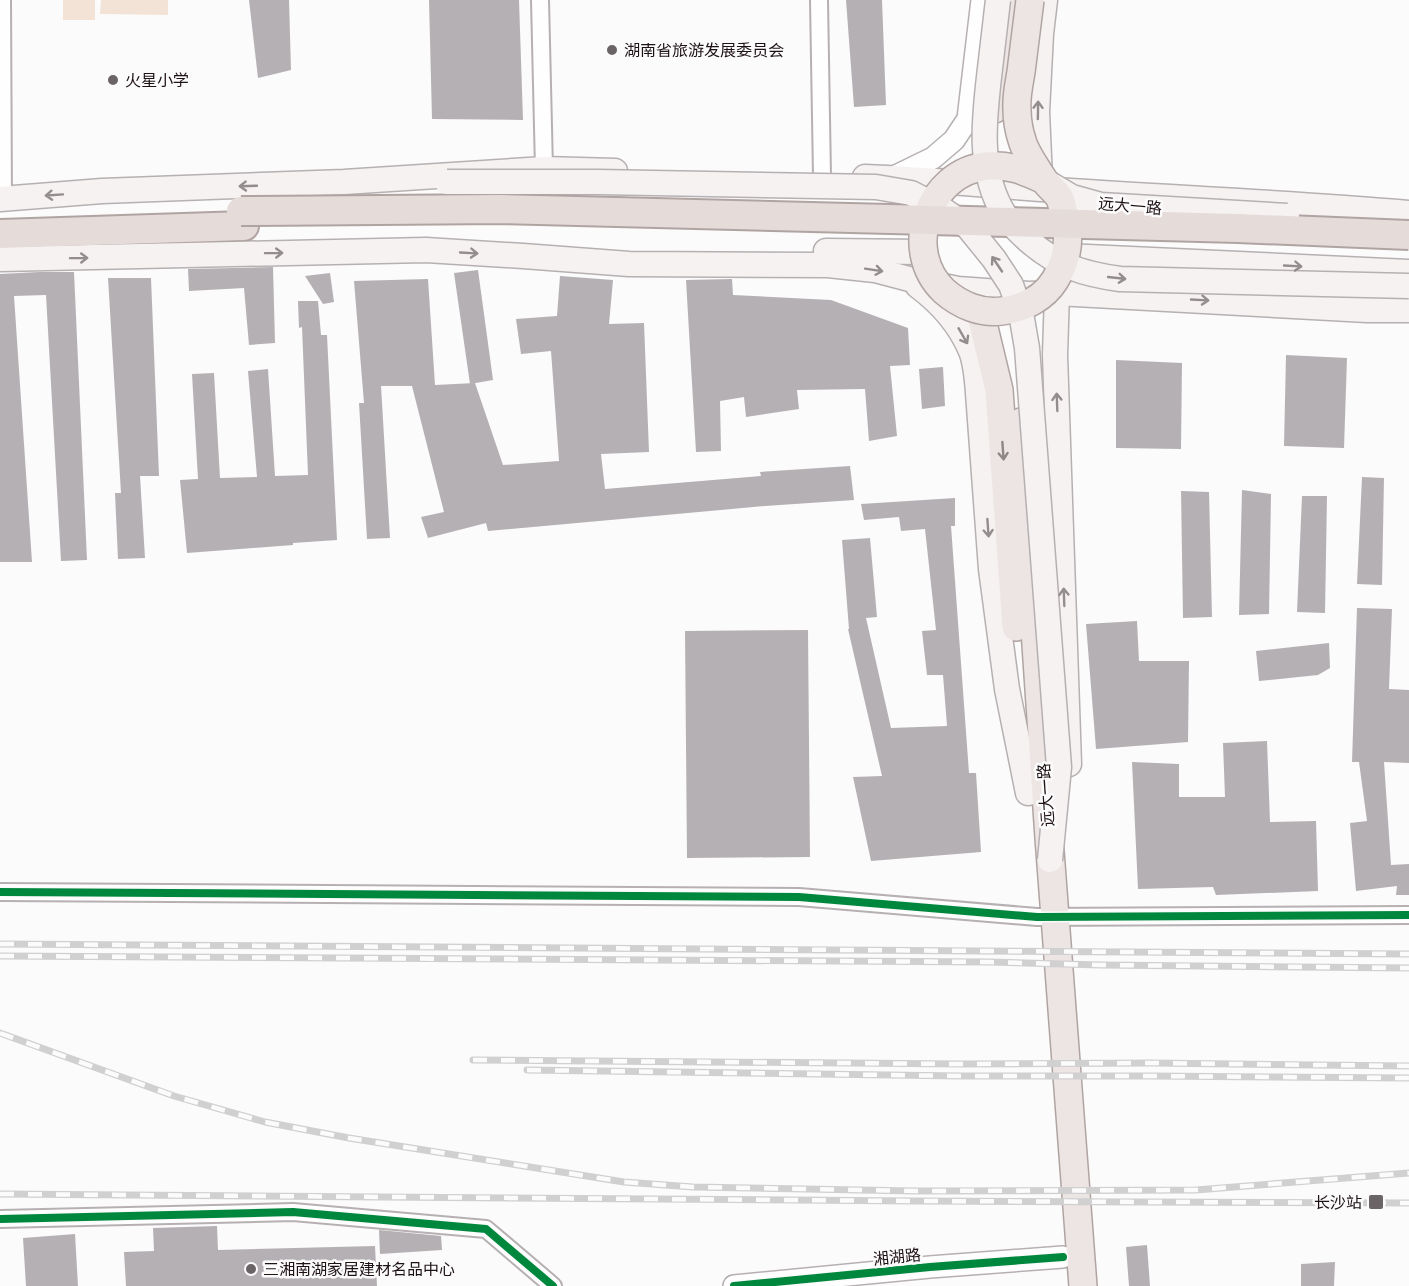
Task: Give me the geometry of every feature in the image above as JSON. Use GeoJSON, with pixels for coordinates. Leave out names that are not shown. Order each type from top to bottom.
{"type":"FeatureCollection","features":[{"type":"Feature","properties":{"kind":"highway"},"geometry":{"type":"LineString","coordinates":[[1,205],[241,211],[502,209],[1238,228],[1409,235]]}},
{"type":"Feature","properties":{"kind":"highway"},"geometry":{"type":"LineString","coordinates":[[0,234],[244,226],[503,225],[905,235],[1409,254]]}},
{"type":"Feature","properties":{"kind":"main road"},"geometry":{"type":"LineString","coordinates":[[999,0],[985,116],[986,168],[1000,208],[1012,226],[1049,257],[1091,275],[1120,279],[1409,286]]}},
{"type":"Feature","properties":{"kind":"main road"},"geometry":{"type":"LineString","coordinates":[[970,170],[984,145],[993,121],[1011,0]]}},
{"type":"Feature","properties":{"kind":"main road","name":"远大一路"},"geometry":{"type":"LineString","coordinates":[[1030,0],[1016,106],[1022,142],[1042,185],[1101,205],[1409,221]]}},
{"type":"Feature","properties":{"kind":"main road"},"geometry":{"type":"LineString","coordinates":[[1042,185],[1037,112],[1045,0]]}},
{"type":"Feature","properties":{"kind":"main road"},"geometry":{"type":"LineString","coordinates":[[1001,165],[1016,168],[1042,185],[1059,198],[1067,226],[1066,256],[1053,284],[1041,296],[1028,304],[1013,310],[997,312],[980,310],[960,303],[943,290],[934,279],[924,252],[923,228],[930,206],[937,194],[958,176],[985,166],[1001,165]]}},
{"type":"Feature","properties":{"kind":"main road"},"geometry":{"type":"LineString","coordinates":[[1,205],[102,191],[344,182],[544,169],[892,178],[1042,185],[1409,213]]}},
{"type":"Feature","properties":{"kind":"main road"},"geometry":{"type":"LineString","coordinates":[[344,182],[598,182],[876,187],[911,193],[942,209],[968,227],[994,259],[1011,285],[1021,313],[1027,348],[1059,767],[1050,860]]}},
{"type":"Feature","properties":{"kind":"main road"},"geometry":{"type":"LineString","coordinates":[[294,184],[340,194],[930,206]]}},
{"type":"Feature","properties":{"kind":"main road"},"geometry":{"type":"LineString","coordinates":[[0,259],[426,250],[924,252]]}},
{"type":"Feature","properties":{"kind":"main road"},"geometry":{"type":"LineString","coordinates":[[531,251],[629,264],[828,265],[875,270],[958,289],[989,292],[1057,293],[1367,310],[1409,310]]}},
{"type":"Feature","properties":{"kind":"main road"},"geometry":{"type":"LineString","coordinates":[[1066,256],[1409,272]]}},
{"type":"Feature","properties":{"kind":"main road"},"geometry":{"type":"LineString","coordinates":[[909,279],[945,309],[962,332],[972,353],[977,384],[993,580],[1007,689],[1028,793]]}},
{"type":"Feature","properties":{"kind":"main road"},"geometry":{"type":"LineString","coordinates":[[1049,913],[1069,758],[1055,355],[1057,293]]}},
{"type":"Feature","properties":{"kind":"main road","name":"远大一路"},"geometry":{"type":"LineString","coordinates":[[1028,304],[1018,382],[1050,860],[1049,913],[1065,1286]]}},
{"type":"Feature","properties":{"kind":"main road","name":"远大一路"},"geometry":{"type":"LineString","coordinates":[[980,310],[999,390],[1028,793],[1049,913],[1083,1286]]}},
{"type":"Feature","properties":{"kind":"street"},"geometry":{"type":"LineString","coordinates":[[1,205],[2,0]]}},
{"type":"Feature","properties":{"kind":"street"},"geometry":{"type":"LineString","coordinates":[[540,0],[544,169]]}},
{"type":"Feature","properties":{"kind":"street"},"geometry":{"type":"LineString","coordinates":[[819,0],[822,176]]}},
{"type":"Feature","properties":{"kind":"street"},"geometry":{"type":"LineString","coordinates":[[892,178],[933,158],[954,140],[968,119],[982,0]]}},
{"type":"Feature","properties":{"kind":"street"},"geometry":{"type":"LineString","coordinates":[[0,892],[800,897],[1049,913],[1409,915]]}},
{"type":"Feature","properties":{"kind":"street"},"geometry":{"type":"LineString","coordinates":[[0,1219],[293,1212],[486,1229],[553,1286]]}},
{"type":"Feature","properties":{"kind":"street","name":"湘湖路"},"geometry":{"type":"LineString","coordinates":[[734,1286],[1063,1257]]}},
{"type":"Feature","properties":{"kind":"shaded area"},"geometry":{"type":"Polygon","coordinates":[[[63,0],[95,0],[95,20],[63,20],[63,0]]]}},
{"type":"Feature","properties":{"kind":"shaded area"},"geometry":{"type":"Polygon","coordinates":[[[101,0],[168,0],[168,15],[100,14],[101,0]]]}},
{"type":"Feature","properties":{"kind":"building"},"geometry":{"type":"Polygon","coordinates":[[[249,0],[289,0],[291,70],[258,78],[249,0]]]}},
{"type":"Feature","properties":{"kind":"building"},"geometry":{"type":"Polygon","coordinates":[[[429,0],[519,0],[523,120],[432,119],[429,0]]]}},
{"type":"Feature","properties":{"kind":"building"},"geometry":{"type":"Polygon","coordinates":[[[846,0],[882,0],[886,105],[854,107],[846,0]]]}},
{"type":"Feature","properties":{"kind":"building"},"geometry":{"type":"Polygon","coordinates":[[[273,267],[275,343],[249,345],[244,288],[189,291],[188,269],[273,267]]]}},
{"type":"Feature","properties":{"kind":"building"},"geometry":{"type":"Polygon","coordinates":[[[478,270],[493,380],[470,384],[454,273],[478,270]]]}},
{"type":"Feature","properties":{"kind":"building"},"geometry":{"type":"Polygon","coordinates":[[[74,272],[87,560],[61,561],[46,295],[14,296],[32,562],[0,562],[0,274],[74,272]]]}},
{"type":"Feature","properties":{"kind":"building"},"geometry":{"type":"Polygon","coordinates":[[[330,273],[334,302],[323,304],[305,276],[330,273]]]}},
{"type":"Feature","properties":{"kind":"building"},"geometry":{"type":"Polygon","coordinates":[[[560,276],[613,280],[609,324],[644,323],[649,452],[601,454],[605,489],[761,476],[760,472],[850,466],[854,500],[488,531],[486,523],[428,538],[421,517],[444,512],[412,386],[381,386],[390,538],[367,539],[359,403],[364,403],[354,281],[428,279],[435,385],[475,383],[503,465],[559,461],[551,351],[521,354],[516,319],[557,316],[560,276]]]}},
{"type":"Feature","properties":{"kind":"building"},"geometry":{"type":"Polygon","coordinates":[[[108,278],[151,278],[159,476],[140,476],[145,558],[118,559],[115,493],[121,493],[108,278]]]}},
{"type":"Feature","properties":{"kind":"building"},"geometry":{"type":"Polygon","coordinates":[[[732,279],[733,295],[831,300],[908,328],[910,365],[890,366],[897,436],[869,441],[865,389],[797,390],[799,409],[746,417],[744,397],[720,401],[721,451],[696,452],[686,280],[732,279]]]}},
{"type":"Feature","properties":{"kind":"building"},"geometry":{"type":"Polygon","coordinates":[[[298,301],[318,301],[321,335],[327,335],[337,540],[187,553],[180,480],[198,479],[192,374],[214,373],[220,478],[257,477],[248,371],[268,369],[275,476],[308,475],[302,327],[299,328],[298,301]]]}},
{"type":"Feature","properties":{"kind":"building"},"geometry":{"type":"Polygon","coordinates":[[[1286,355],[1347,358],[1344,448],[1284,446],[1286,355]]]}},
{"type":"Feature","properties":{"kind":"building"},"geometry":{"type":"Polygon","coordinates":[[[1116,360],[1182,363],[1181,449],[1116,448],[1116,360]]]}},
{"type":"Feature","properties":{"kind":"building"},"geometry":{"type":"Polygon","coordinates":[[[943,367],[945,406],[922,409],[919,369],[943,367]]]}},
{"type":"Feature","properties":{"kind":"building"},"geometry":{"type":"Polygon","coordinates":[[[1362,477],[1384,478],[1382,585],[1357,584],[1362,477]]]}},
{"type":"Feature","properties":{"kind":"building"},"geometry":{"type":"Polygon","coordinates":[[[1242,490],[1271,494],[1269,614],[1239,615],[1242,490]]]}},
{"type":"Feature","properties":{"kind":"building"},"geometry":{"type":"Polygon","coordinates":[[[1181,491],[1209,492],[1212,617],[1183,618],[1181,491]]]}},
{"type":"Feature","properties":{"kind":"building"},"geometry":{"type":"Polygon","coordinates":[[[1302,496],[1327,496],[1325,613],[1297,612],[1302,496]]]}},
{"type":"Feature","properties":{"kind":"building"},"geometry":{"type":"Polygon","coordinates":[[[955,498],[955,526],[951,526],[969,773],[976,773],[981,852],[871,861],[853,777],[882,776],[848,629],[842,540],[870,538],[877,617],[866,618],[891,728],[947,726],[943,675],[927,675],[922,631],[936,630],[925,529],[901,531],[899,517],[864,520],[861,504],[955,498]]]}},
{"type":"Feature","properties":{"kind":"building"},"geometry":{"type":"Polygon","coordinates":[[[1357,608],[1392,609],[1389,689],[1409,690],[1409,763],[1384,762],[1391,865],[1409,864],[1409,895],[1396,895],[1397,886],[1356,891],[1350,823],[1367,821],[1359,762],[1352,762],[1357,608]]]}},
{"type":"Feature","properties":{"kind":"building"},"geometry":{"type":"Polygon","coordinates":[[[1137,621],[1139,661],[1189,661],[1188,742],[1096,749],[1086,624],[1137,621]]]}},
{"type":"Feature","properties":{"kind":"building"},"geometry":{"type":"Polygon","coordinates":[[[808,630],[810,857],[687,858],[685,631],[808,630]]]}},
{"type":"Feature","properties":{"kind":"building"},"geometry":{"type":"Polygon","coordinates":[[[1329,643],[1330,668],[1318,675],[1259,681],[1256,651],[1329,643]]]}},
{"type":"Feature","properties":{"kind":"building"},"geometry":{"type":"Polygon","coordinates":[[[1267,741],[1270,822],[1316,821],[1318,891],[1216,895],[1213,887],[1138,889],[1132,762],[1179,764],[1179,797],[1225,797],[1223,743],[1267,741]]]}},
{"type":"Feature","properties":{"kind":"building","name":"三湘南湖家居建材名品中心"},"geometry":{"type":"Polygon","coordinates":[[[217,1226],[218,1250],[375,1246],[377,1286],[126,1286],[124,1252],[154,1251],[153,1228],[217,1226]]]}},
{"type":"Feature","properties":{"kind":"building"},"geometry":{"type":"Polygon","coordinates":[[[379,1230],[441,1236],[442,1250],[380,1254],[379,1230]]]}},
{"type":"Feature","properties":{"kind":"building"},"geometry":{"type":"Polygon","coordinates":[[[75,1234],[78,1286],[26,1286],[23,1238],[75,1234]]]}},
{"type":"Feature","properties":{"kind":"building"},"geometry":{"type":"Polygon","coordinates":[[[1147,1245],[1150,1286],[1129,1286],[1126,1247],[1147,1245]]]}},
{"type":"Feature","properties":{"kind":"building"},"geometry":{"type":"Polygon","coordinates":[[[1335,1262],[1334,1286],[1301,1286],[1301,1264],[1335,1262]]]}},
{"type":"Feature","properties":{"kind":"railway"},"geometry":{"type":"LineString","coordinates":[[0,944],[1409,954]]}},
{"type":"Feature","properties":{"kind":"railway"},"geometry":{"type":"LineString","coordinates":[[0,956],[989,962],[1409,968]]}},
{"type":"Feature","properties":{"kind":"railway"},"geometry":{"type":"LineString","coordinates":[[0,1033],[174,1096],[265,1122],[349,1138],[624,1182],[693,1187],[916,1191],[1196,1190],[1409,1173]]}},
{"type":"Feature","properties":{"kind":"railway"},"geometry":{"type":"LineString","coordinates":[[473,1060],[1409,1066]]}},
{"type":"Feature","properties":{"kind":"railway"},"geometry":{"type":"LineString","coordinates":[[527,1070],[961,1076],[1409,1078]]}},
{"type":"Feature","properties":{"kind":"railway"},"geometry":{"type":"LineString","coordinates":[[0,1194],[1409,1203]]}},
{"type":"Feature","properties":{"kind":"cycle path"},"geometry":{"type":"LineString","coordinates":[[0,892],[799,897],[1037,917],[1409,915]]}},
{"type":"Feature","properties":{"kind":"cycle path"},"geometry":{"type":"LineString","coordinates":[[0,1219],[293,1212],[486,1229],[553,1286]]}},
{"type":"Feature","properties":{"kind":"cycle path"},"geometry":{"type":"LineString","coordinates":[[734,1286],[1063,1257]]}},
{"type":"Feature","properties":{"kind":"place","name":"湖南省旅游发展委员会"},"geometry":{"type":"Point","coordinates":[612,50]}},
{"type":"Feature","properties":{"kind":"place","name":"火星小学"},"geometry":{"type":"Point","coordinates":[113,80]}},
{"type":"Feature","properties":{"kind":"place","name":"长沙站"},"geometry":{"type":"Point","coordinates":[1376,1202]}},
{"type":"Feature","properties":{"kind":"place","name":"三湘南湖家居建材名品中心"},"geometry":{"type":"Point","coordinates":[251,1269]}}]}
